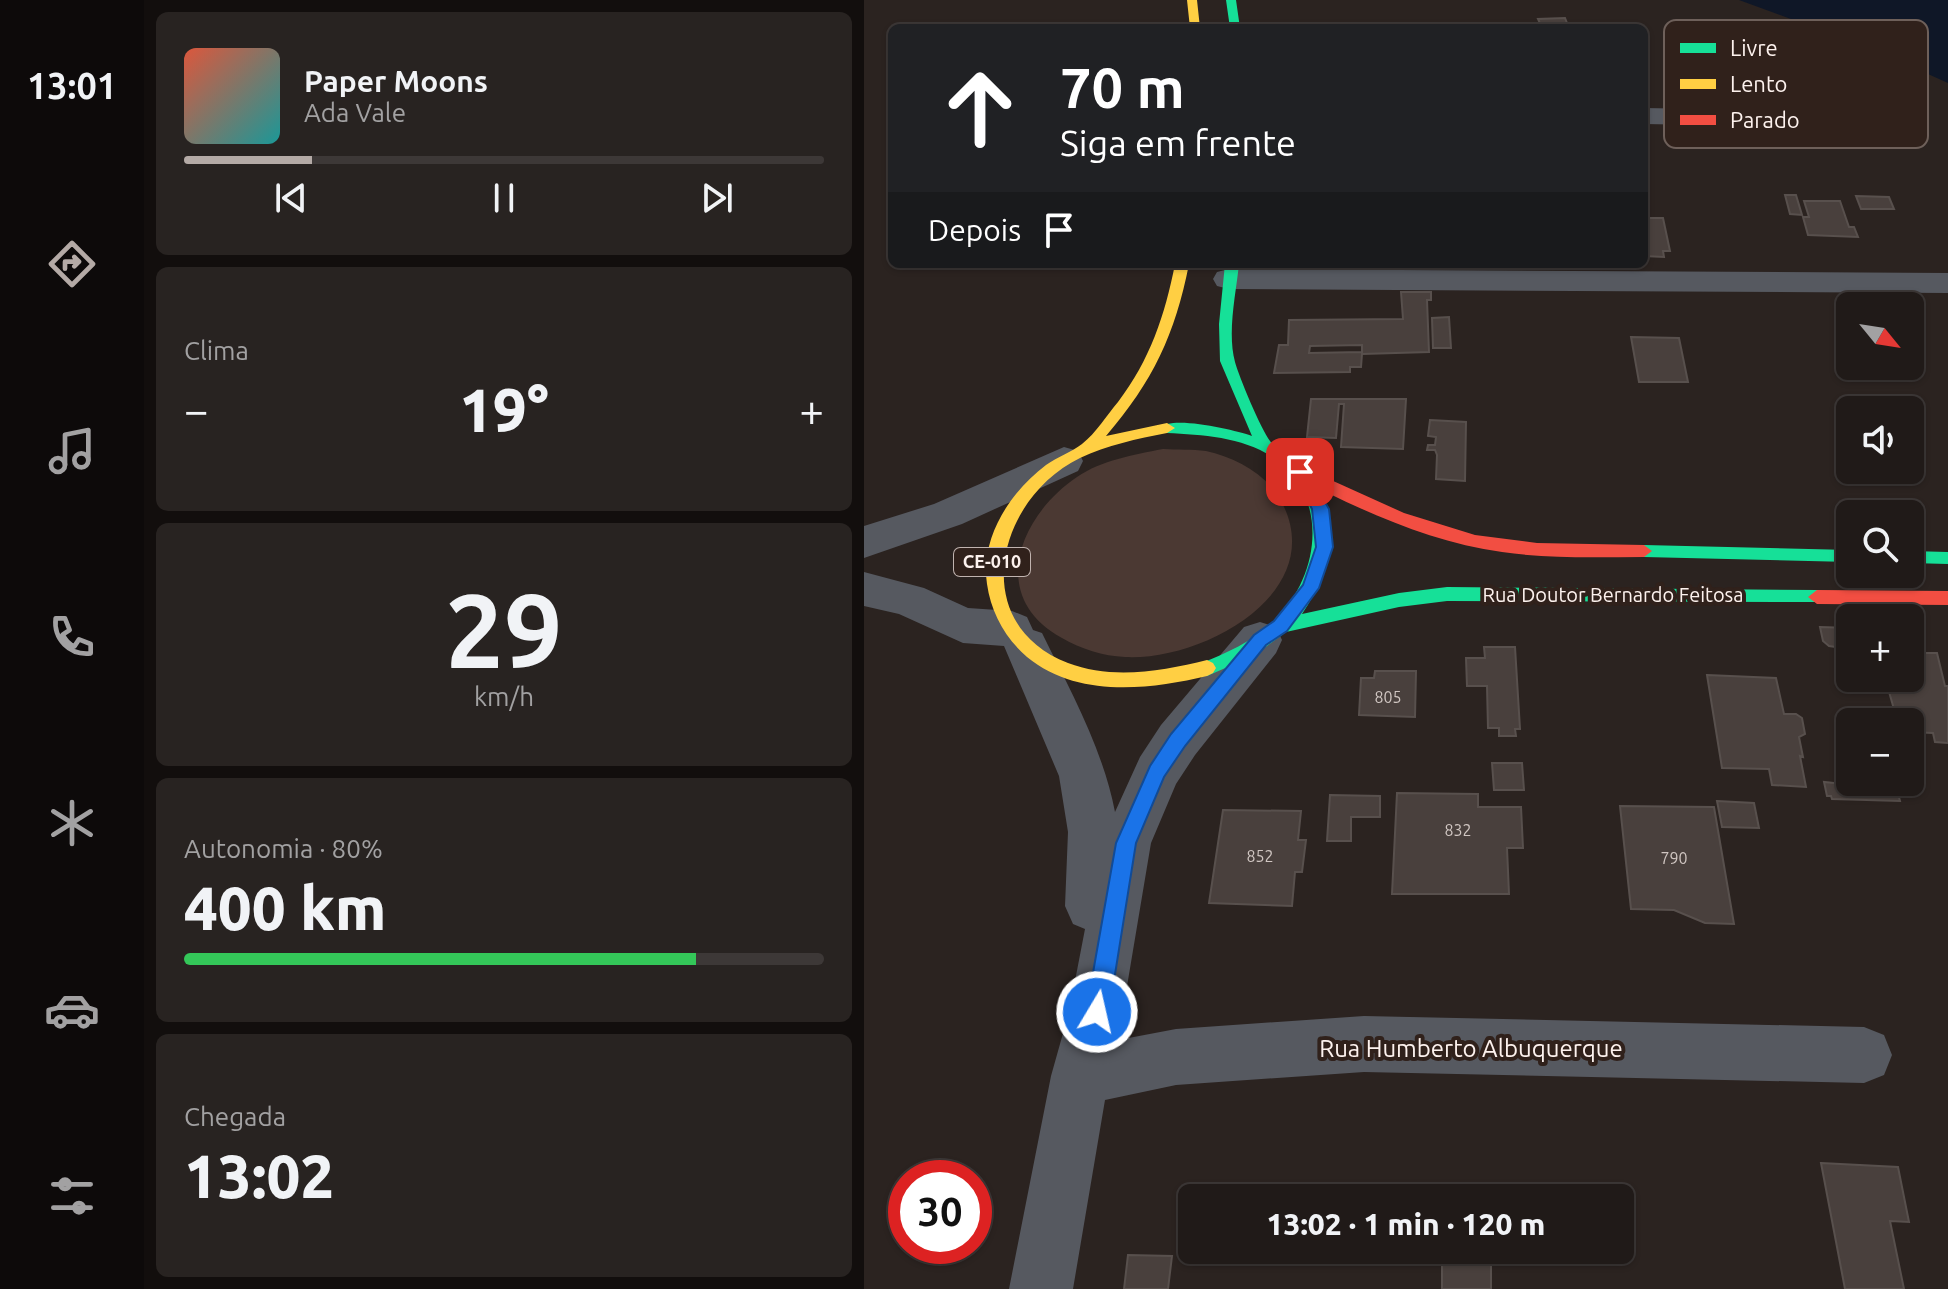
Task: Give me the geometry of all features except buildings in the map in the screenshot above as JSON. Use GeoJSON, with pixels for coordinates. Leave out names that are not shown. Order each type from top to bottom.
{"type":"FeatureCollection","features":[{"type":"Feature","properties":{"kind":"main road"},"geometry":{"type":"LineString","coordinates":[[1192,0],[1195,24]]}},
{"type":"Feature","properties":{"kind":"main road"},"geometry":{"type":"LineString","coordinates":[[1231,0],[1234,24]]}},
{"type":"Feature","properties":{"kind":"main road","name":"CE-010"},"geometry":{"type":"LineString","coordinates":[[1076,455],[1115,438],[1167,428],[1219,431],[1264,446],[1300,472],[1321,509],[1324,547],[1311,588],[1270,633],[1235,657],[1180,676],[1122,681],[1068,671],[1019,638],[999,612],[990,573],[999,532],[1026,492],[1076,455],[1147,375],[1165,336],[1181,268]]}},
{"type":"Feature","properties":{"kind":"main road"},"geometry":{"type":"LineString","coordinates":[[1230,271],[1227,361],[1264,446]]}},
{"type":"Feature","properties":{"kind":"main road","name":"Rua Doutor Bernardo Feitosa"},"geometry":{"type":"LineString","coordinates":[[1300,472],[1392,518],[1485,544],[1536,549],[1836,556]]}},
{"type":"Feature","properties":{"kind":"main road"},"geometry":{"type":"LineString","coordinates":[[1924,557],[1948,558]]}},
{"type":"Feature","properties":{"kind":"main road","name":"Rua Doutor Bernardo Feitosa"},"geometry":{"type":"LineString","coordinates":[[1270,633],[1399,600],[1447,594],[1948,598]]}},
{"type":"Feature","properties":{"kind":"street"},"geometry":{"type":"LineString","coordinates":[[1230,271],[1948,283]]}},
{"type":"Feature","properties":{"kind":"street"},"geometry":{"type":"LineString","coordinates":[[864,542],[948,514],[1076,455]]}},
{"type":"Feature","properties":{"kind":"street"},"geometry":{"type":"LineString","coordinates":[[864,589],[909,600],[963,625],[1019,638],[1078,760],[1092,835],[1092,896],[1078,1012],[1080,1076]]}},
{"type":"Feature","properties":{"kind":"street"},"geometry":{"type":"LineString","coordinates":[[1041,1289],[1080,1076],[1097,1012],[1119,873],[1137,812],[1157,772],[1178,740],[1270,633]]}},
{"type":"Feature","properties":{"kind":"street","name":"Rua Humberto Albuquerque"},"geometry":{"type":"LineString","coordinates":[[1080,1076],[1176,1057],[1364,1044],[1864,1055]]}},
{"type":"Feature","properties":{"kind":"shaded area"},"geometry":{"type":"Polygon","coordinates":[[[1163,449],[1201,450],[1217,454],[1248,468],[1274,490],[1292,532],[1289,563],[1275,590],[1252,614],[1222,633],[1190,647],[1156,655],[1125,657],[1100,653],[1062,638],[1039,621],[1025,601],[1018,579],[1027,534],[1057,493],[1077,477],[1107,462],[1163,449]]]}},
{"type":"Feature","properties":{"kind":"water"},"geometry":{"type":"Polygon","coordinates":[[[1739,0],[1948,0],[1948,83],[1928,74],[1928,20],[1794,20],[1739,0]]]}},
{"type":"Feature","properties":{"kind":"traffic: fast"},"geometry":{"type":"LineString","coordinates":[[1231,0],[1234,24]]}},
{"type":"Feature","properties":{"kind":"traffic: fast"},"geometry":{"type":"LineString","coordinates":[[1232,268],[1226,324],[1227,361],[1264,446]]}},
{"type":"Feature","properties":{"kind":"traffic: fast"},"geometry":{"type":"LineString","coordinates":[[1167,428],[1228,434],[1271,450],[1302,475],[1314,496],[1320,518],[1321,541],[1317,564],[1309,587],[1297,607],[1265,639],[1207,668]]}},
{"type":"Feature","properties":{"kind":"traffic: fast"},"geometry":{"type":"LineString","coordinates":[[1644,551],[1836,556]]}},
{"type":"Feature","properties":{"kind":"traffic: fast"},"geometry":{"type":"LineString","coordinates":[[1924,557],[1948,558]]}},
{"type":"Feature","properties":{"kind":"traffic: fast"},"geometry":{"type":"LineString","coordinates":[[1280,626],[1399,600],[1447,594],[1817,597]]}},
{"type":"Feature","properties":{"kind":"traffic: slow"},"geometry":{"type":"LineString","coordinates":[[1192,0],[1195,24]]}},
{"type":"Feature","properties":{"kind":"traffic: slow"},"geometry":{"type":"LineString","coordinates":[[1085,451],[1123,406],[1150,366],[1168,322],[1181,268]]}},
{"type":"Feature","properties":{"kind":"traffic: slow"},"geometry":{"type":"LineString","coordinates":[[1167,428],[1095,445],[1051,469],[1032,486],[1016,505],[996,549],[994,573],[997,597],[1008,622],[1025,644],[1063,669],[1098,678],[1135,680],[1207,668]]}},
{"type":"Feature","properties":{"kind":"traffic: jam"},"geometry":{"type":"LineString","coordinates":[[1300,472],[1398,517],[1475,541],[1537,549],[1644,551]]}},
{"type":"Feature","properties":{"kind":"traffic: jam"},"geometry":{"type":"LineString","coordinates":[[1817,597],[1948,598]]}},
{"type":"Feature","properties":{"kind":"route"},"geometry":{"type":"LineString","coordinates":[[1097,1012],[1126,843],[1157,772],[1178,740],[1260,640],[1280,626],[1311,588],[1324,547],[1321,509],[1300,472]]}}]}
